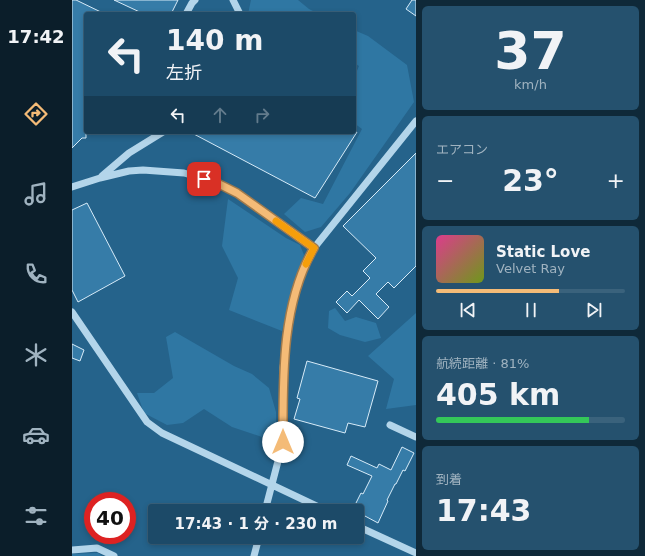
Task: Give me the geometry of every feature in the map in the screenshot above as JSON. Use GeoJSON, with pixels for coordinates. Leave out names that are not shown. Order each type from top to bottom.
{"type":"FeatureCollection","features":[{"type":"Feature","properties":{"kind":"street"},"geometry":{"type":"LineString","coordinates":[[187,12],[195,0]]}},
{"type":"Feature","properties":{"kind":"street"},"geometry":{"type":"LineString","coordinates":[[233,0],[239,12]]}},
{"type":"Feature","properties":{"kind":"street"},"geometry":{"type":"LineString","coordinates":[[267,504],[283,442],[283,368],[287,336],[295,293],[307,260],[314,248],[416,121]]}},
{"type":"Feature","properties":{"kind":"street"},"geometry":{"type":"LineString","coordinates":[[100,178],[129,153],[160,134]]}},
{"type":"Feature","properties":{"kind":"street"},"geometry":{"type":"LineString","coordinates":[[72,187],[129,171],[143,170],[184,173],[215,182],[237,193],[314,248]]}},
{"type":"Feature","properties":{"kind":"street"},"geometry":{"type":"LineString","coordinates":[[72,312],[147,422],[162,433],[312,504]]}},
{"type":"Feature","properties":{"kind":"street"},"geometry":{"type":"LineString","coordinates":[[390,425],[416,437]]}},
{"type":"Feature","properties":{"kind":"street"},"geometry":{"type":"LineString","coordinates":[[364,529],[416,553]]}},
{"type":"Feature","properties":{"kind":"street"},"geometry":{"type":"LineString","coordinates":[[254,556],[257,544]]}},
{"type":"Feature","properties":{"kind":"street"},"geometry":{"type":"LineString","coordinates":[[72,550],[97,548],[114,556]]}},
{"type":"Feature","properties":{"kind":"shaded area"},"geometry":{"type":"Polygon","coordinates":[[[251,0],[298,0],[315,12],[248,12],[251,0]]]}},
{"type":"Feature","properties":{"kind":"shaded area"},"geometry":{"type":"Polygon","coordinates":[[[356,31],[368,36],[407,65],[414,102],[350,193],[321,227],[305,232],[284,214],[301,198],[323,204],[362,129],[356,124],[356,73],[359,66],[356,64],[356,31]]]}},
{"type":"Feature","properties":{"kind":"shaded area"},"geometry":{"type":"Polygon","coordinates":[[[228,199],[286,238],[300,245],[304,255],[282,331],[229,310],[238,278],[222,246],[228,199]]]}},
{"type":"Feature","properties":{"kind":"shaded area"},"geometry":{"type":"Polygon","coordinates":[[[335,308],[345,321],[356,317],[376,323],[381,338],[365,342],[340,335],[328,328],[329,311],[335,308]]]}},
{"type":"Feature","properties":{"kind":"shaded area"},"geometry":{"type":"Polygon","coordinates":[[[416,313],[416,405],[386,409],[394,379],[368,356],[416,313]]]}},
{"type":"Feature","properties":{"kind":"shaded area"},"geometry":{"type":"Polygon","coordinates":[[[175,332],[234,366],[252,374],[269,388],[276,412],[276,432],[262,437],[232,427],[204,409],[183,423],[167,425],[144,413],[137,393],[154,393],[173,378],[166,337],[175,332]]]}},
{"type":"Feature","properties":{"kind":"shaded area"},"geometry":{"type":"Polygon","coordinates":[[[98,553],[102,556],[72,556],[72,554],[98,553]]]}},
{"type":"Feature","properties":{"kind":"building"},"geometry":{"type":"Polygon","coordinates":[[[72,0],[76,0],[101,12],[84,12],[84,134],[86,134],[86,138],[82,138],[72,148],[72,0]]]}},
{"type":"Feature","properties":{"kind":"building"},"geometry":{"type":"Polygon","coordinates":[[[114,0],[178,0],[172,12],[140,12],[114,0]]]}},
{"type":"Feature","properties":{"kind":"building"},"geometry":{"type":"Polygon","coordinates":[[[412,0],[416,0],[416,16],[406,9],[412,0]]]}},
{"type":"Feature","properties":{"kind":"building"},"geometry":{"type":"Polygon","coordinates":[[[194,134],[356,134],[315,198],[194,134]]]}},
{"type":"Feature","properties":{"kind":"building"},"geometry":{"type":"Polygon","coordinates":[[[416,153],[416,266],[394,288],[388,282],[376,294],[389,307],[378,319],[359,300],[347,313],[336,302],[347,291],[352,296],[370,278],[363,271],[376,258],[343,226],[416,153]]]}},
{"type":"Feature","properties":{"kind":"building"},"geometry":{"type":"Polygon","coordinates":[[[87,203],[125,276],[78,302],[72,290],[72,210],[87,203]]]}},
{"type":"Feature","properties":{"kind":"building"},"geometry":{"type":"Polygon","coordinates":[[[72,344],[84,350],[80,361],[72,358],[72,344]]]}},
{"type":"Feature","properties":{"kind":"building"},"geometry":{"type":"Polygon","coordinates":[[[307,361],[378,381],[365,427],[348,423],[345,433],[294,419],[300,399],[297,398],[307,361]]]}},
{"type":"Feature","properties":{"kind":"building"},"geometry":{"type":"Polygon","coordinates":[[[402,447],[414,453],[405,471],[403,470],[395,484],[378,523],[365,516],[364,518],[364,504],[356,504],[361,493],[363,494],[372,476],[347,465],[351,456],[377,468],[379,464],[391,470],[402,447]]]}},
{"type":"Feature","properties":{"kind":"slow traffic"},"geometry":{"type":"LineString","coordinates":[[276,221],[314,248],[306,264]]}},
{"type":"Feature","properties":{"kind":"route"},"geometry":{"type":"LineString","coordinates":[[204,179],[215,182],[237,193],[314,248],[307,260],[295,293],[286,343],[283,368],[283,442]]}}]}
